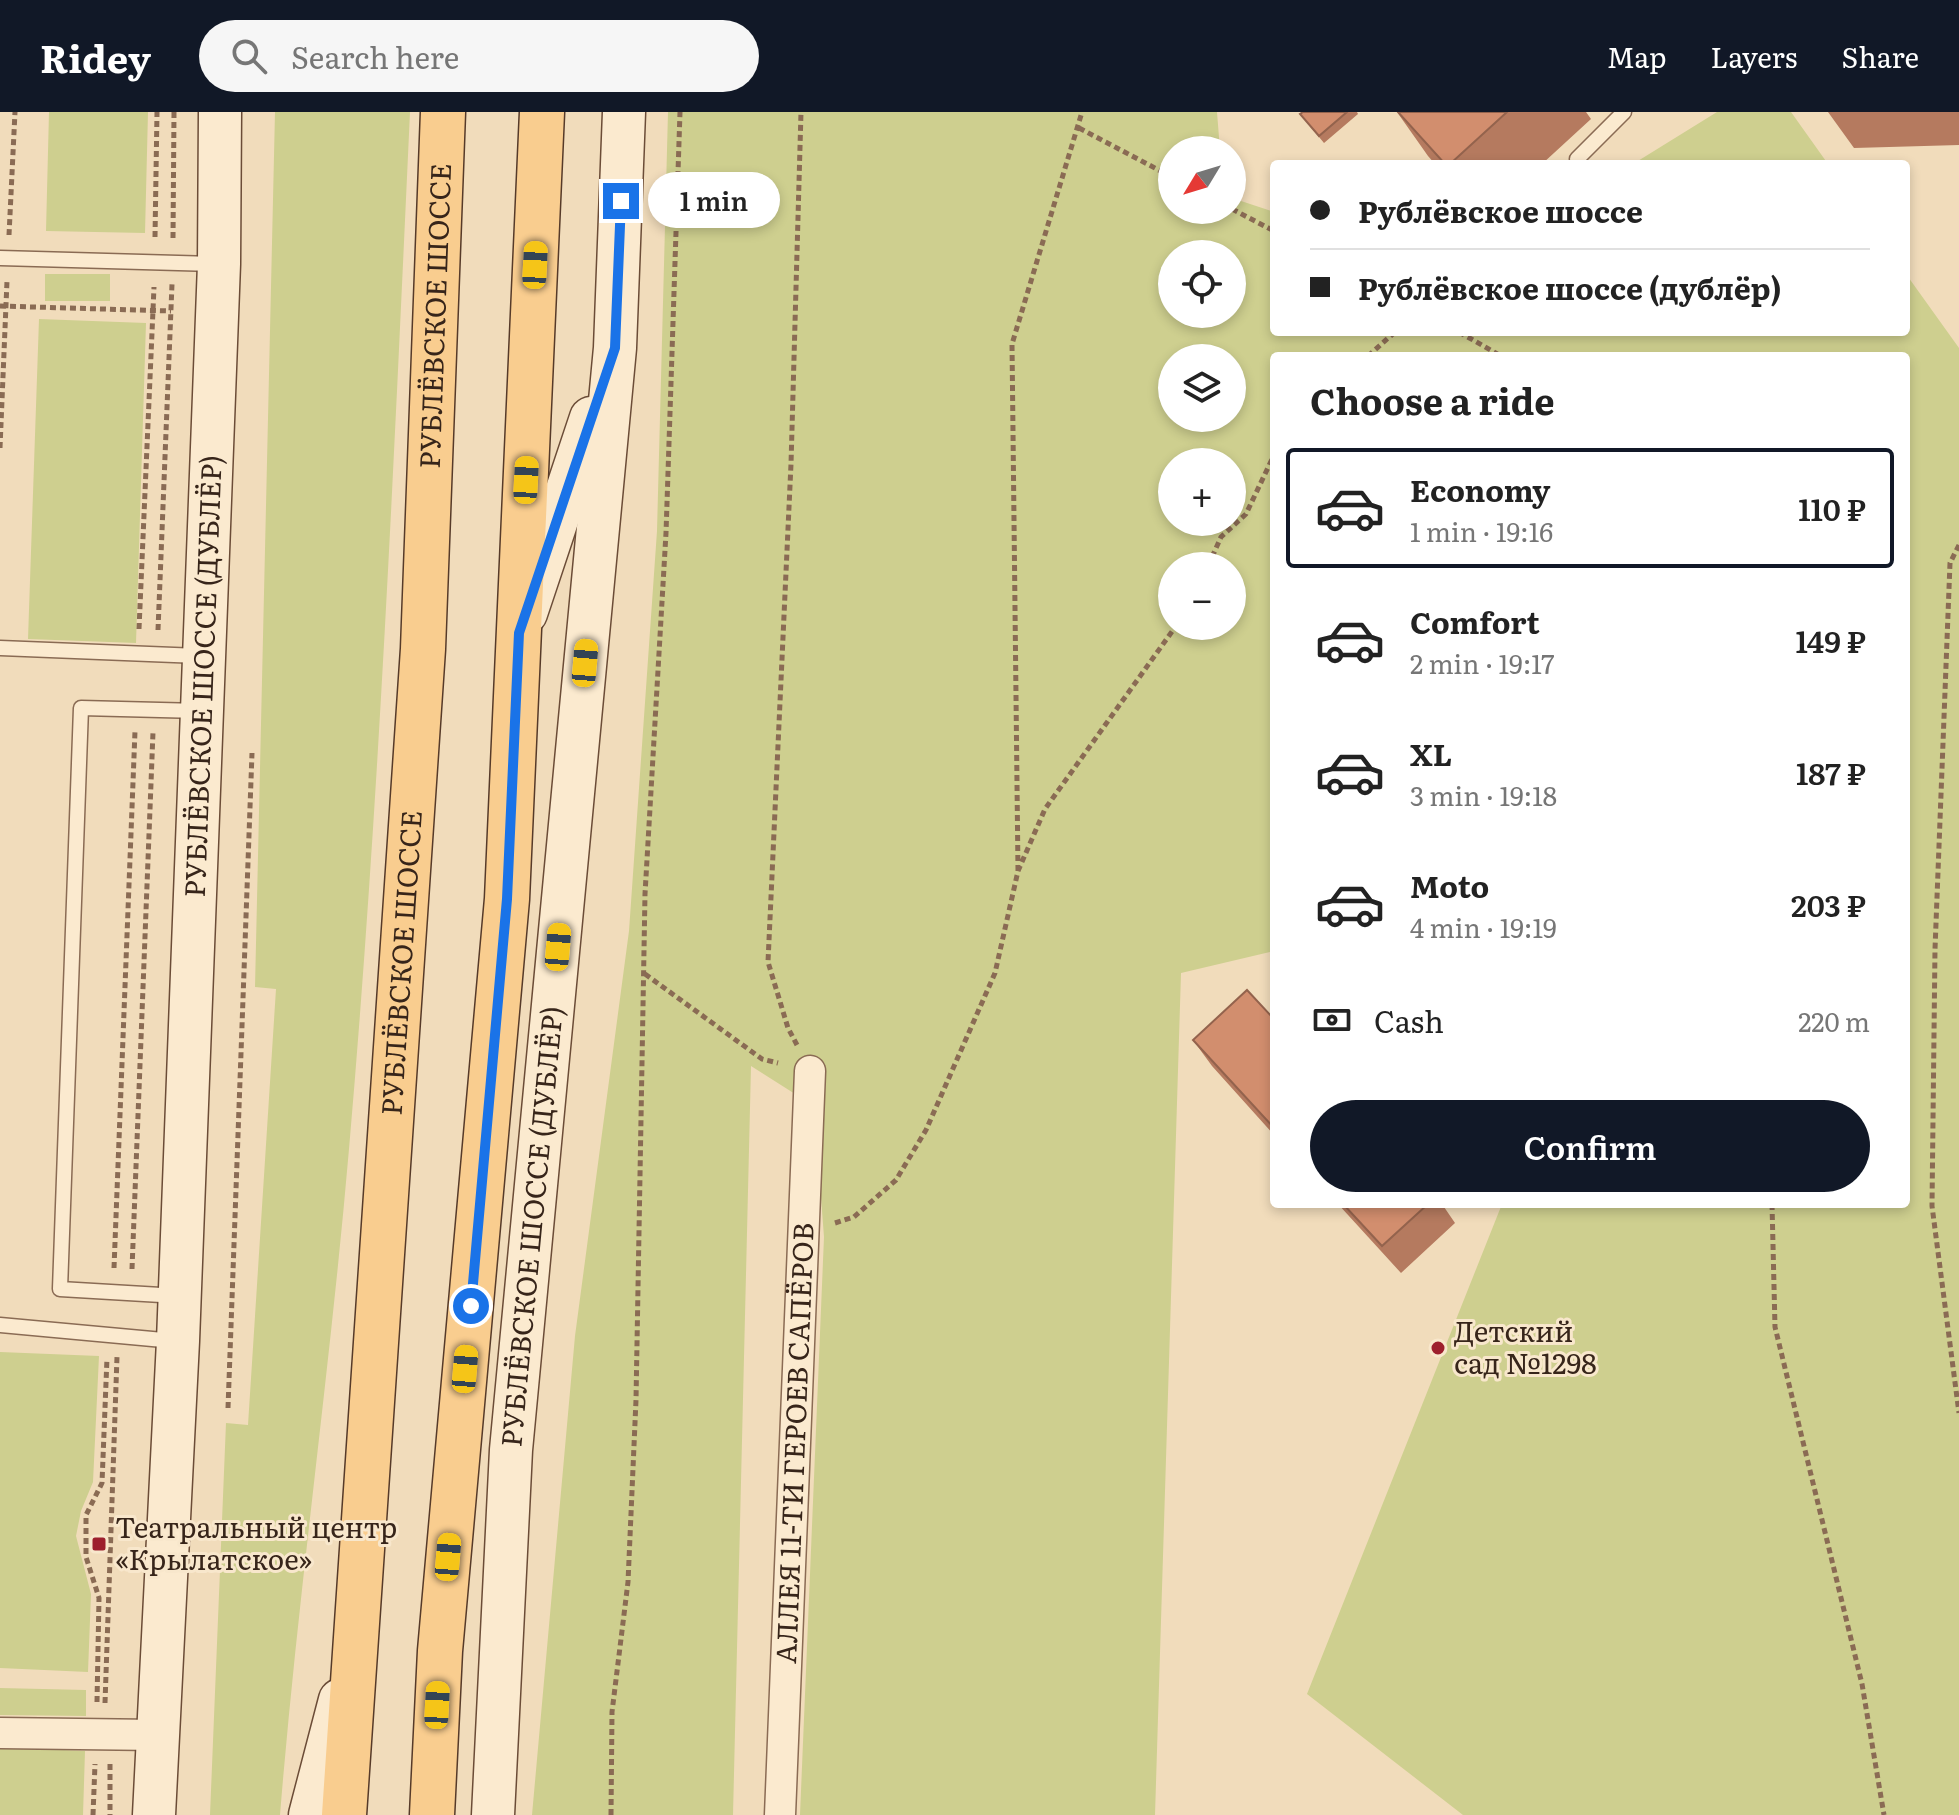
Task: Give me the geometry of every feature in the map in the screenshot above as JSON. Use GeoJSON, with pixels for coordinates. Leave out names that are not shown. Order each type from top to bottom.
{"type":"FeatureCollection","features":[{"type":"Feature","properties":{"kind":"main road","name":"РУБЛЁВСКОЕ ШОССЕ (ДУБЛЁР)"},"geometry":{"type":"LineString","coordinates":[[154,1815],[180,1296],[201,656],[219,264],[220,112]]}},
{"type":"Feature","properties":{"kind":"main road","name":"РУБЛЁВСКОЕ ШОССЕ"},"geometry":{"type":"LineString","coordinates":[[344,1815],[423,649],[443,112]]}},
{"type":"Feature","properties":{"kind":"main road"},"geometry":{"type":"LineString","coordinates":[[432,1815],[440,1651],[507,899],[542,112]]}},
{"type":"Feature","properties":{"kind":"main road","name":"РУБЛЁВСКОЕ ШОССЕ (ДУБЛЁР)"},"geometry":{"type":"LineString","coordinates":[[493,1815],[511,1450],[615,348],[624,112]]}},
{"type":"Feature","properties":{"kind":"main road"},"geometry":{"type":"LineString","coordinates":[[519,633],[615,348]]}},
{"type":"Feature","properties":{"kind":"main road"},"geometry":{"type":"LineString","coordinates":[[310,1815],[354,1649]]}},
{"type":"Feature","properties":{"kind":"street","name":"АЛЛЕЯ 11-ТИ ГЕРОЕВ САПЁРОВ"},"geometry":{"type":"LineString","coordinates":[[780,1815],[810,1071]]}},
{"type":"Feature","properties":{"kind":"street"},"geometry":{"type":"LineString","coordinates":[[0,1733],[157,1735]]}},
{"type":"Feature","properties":{"kind":"lane"},"geometry":{"type":"LineString","coordinates":[[1577,159],[1624,112]]}},
{"type":"Feature","properties":{"kind":"lane"},"geometry":{"type":"LineString","coordinates":[[0,258],[219,264]]}},
{"type":"Feature","properties":{"kind":"lane"},"geometry":{"type":"LineString","coordinates":[[0,648],[201,656]]}},
{"type":"Feature","properties":{"kind":"lane"},"geometry":{"type":"LineString","coordinates":[[180,1296],[60,1289],[81,708],[201,711]]}},
{"type":"Feature","properties":{"kind":"lane"},"geometry":{"type":"LineString","coordinates":[[0,1325],[178,1341]]}},
{"type":"Feature","properties":{"kind":"path"},"geometry":{"type":"LineString","coordinates":[[138,653],[153,310],[157,112]]}},
{"type":"Feature","properties":{"kind":"path"},"geometry":{"type":"LineString","coordinates":[[157,654],[171,311],[174,112]]}},
{"type":"Feature","properties":{"kind":"path"},"geometry":{"type":"LineString","coordinates":[[611,1815],[612,1712],[628,1582],[636,1415],[645,894],[666,533],[680,112]]}},
{"type":"Feature","properties":{"kind":"path"},"geometry":{"type":"LineString","coordinates":[[801,112],[791,464],[768,962],[788,1028],[810,1071]]}},
{"type":"Feature","properties":{"kind":"path"},"geometry":{"type":"LineString","coordinates":[[1018,871],[1012,344],[1082,112]]}},
{"type":"Feature","properties":{"kind":"path"},"geometry":{"type":"LineString","coordinates":[[1079,128],[1158,170]]}},
{"type":"Feature","properties":{"kind":"path"},"geometry":{"type":"LineString","coordinates":[[1246,216],[1270,229]]}},
{"type":"Feature","properties":{"kind":"path"},"geometry":{"type":"LineString","coordinates":[[0,306],[171,311]]}},
{"type":"Feature","properties":{"kind":"path"},"geometry":{"type":"LineString","coordinates":[[1372,352],[1390,336]]}},
{"type":"Feature","properties":{"kind":"path"},"geometry":{"type":"LineString","coordinates":[[1466,336],[1494,352]]}},
{"type":"Feature","properties":{"kind":"path"},"geometry":{"type":"LineString","coordinates":[[1214,552],[1221,537],[1246,514],[1270,463]]}},
{"type":"Feature","properties":{"kind":"path"},"geometry":{"type":"LineString","coordinates":[[1959,545],[1950,563],[1939,841],[1932,1206],[1959,1413]]}},
{"type":"Feature","properties":{"kind":"path"},"geometry":{"type":"LineString","coordinates":[[803,1232],[854,1217],[896,1180],[926,1130],[995,973],[1018,871],[1045,809],[1166,640]]}},
{"type":"Feature","properties":{"kind":"path"},"geometry":{"type":"LineString","coordinates":[[114,1292],[136,709]]}},
{"type":"Feature","properties":{"kind":"path"},"geometry":{"type":"LineString","coordinates":[[132,1293],[154,710]]}},
{"type":"Feature","properties":{"kind":"path"},"geometry":{"type":"LineString","coordinates":[[228,1408],[252,753]]}},
{"type":"Feature","properties":{"kind":"path"},"geometry":{"type":"LineString","coordinates":[[645,974],[762,1059],[810,1071]]}},
{"type":"Feature","properties":{"kind":"path"},"geometry":{"type":"LineString","coordinates":[[1772,1208],[1775,1327],[1862,1684],[1884,1815]]}},
{"type":"Feature","properties":{"kind":"path"},"geometry":{"type":"LineString","coordinates":[[93,1815],[100,1734],[112,1337]]}},
{"type":"Feature","properties":{"kind":"path"},"geometry":{"type":"LineString","coordinates":[[110,1815],[112,1775],[100,1734],[99,1598],[86,1557],[86,1515],[102,1483],[112,1337]]}},
{"type":"Feature","properties":{"kind":"green space"},"geometry":{"type":"Polygon","coordinates":[[[49,112],[148,112],[145,233],[46,231],[49,112]]]}},
{"type":"Feature","properties":{"kind":"green space"},"geometry":{"type":"Polygon","coordinates":[[[275,112],[410,112],[385,631],[360,1020],[280,1815],[210,1815],[226,1423],[248,1425],[276,989],[255,987],[275,112]]]}},
{"type":"Feature","properties":{"kind":"green space"},"geometry":{"type":"Polygon","coordinates":[[[668,112],[1217,112],[1219,136],[1158,136],[1158,224],[1246,224],[1246,203],[1270,211],[1270,336],[1910,336],[1910,280],[1959,348],[1959,1815],[1463,1815],[1307,1694],[1500,1208],[1910,1208],[1910,352],[1270,352],[1270,952],[1181,973],[1155,1815],[800,1815],[824,1237],[814,1106],[751,1066],[733,1815],[532,1815],[575,1336],[629,931],[657,531],[668,112]]]}},
{"type":"Feature","properties":{"kind":"green space"},"geometry":{"type":"Polygon","coordinates":[[[1717,112],[1791,112],[1825,160],[1639,160],[1717,112]]]}},
{"type":"Feature","properties":{"kind":"green space"},"geometry":{"type":"Polygon","coordinates":[[[45,274],[110,274],[110,301],[45,301],[45,274]]]}},
{"type":"Feature","properties":{"kind":"green space"},"geometry":{"type":"Polygon","coordinates":[[[39,319],[146,323],[136,643],[28,639],[39,319]]]}},
{"type":"Feature","properties":{"kind":"green space"},"geometry":{"type":"Polygon","coordinates":[[[0,1352],[99,1356],[93,1482],[81,1511],[76,1536],[91,1594],[88,1672],[0,1668],[0,1352]]]}},
{"type":"Feature","properties":{"kind":"green space"},"geometry":{"type":"Polygon","coordinates":[[[0,1688],[86,1690],[86,1716],[0,1715],[0,1688]]]}},
{"type":"Feature","properties":{"kind":"green space"},"geometry":{"type":"Polygon","coordinates":[[[0,1747],[85,1751],[83,1815],[0,1815],[0,1747]]]}},
{"type":"Feature","properties":{"kind":"building"},"geometry":{"type":"Polygon","coordinates":[[[1347,112],[1319,136],[1300,114],[1347,112]]]}},
{"type":"Feature","properties":{"kind":"building"},"geometry":{"type":"Polygon","coordinates":[[[1398,112],[1507,112],[1454,160],[1441,160],[1398,112]]]}},
{"type":"Feature","properties":{"kind":"building"},"geometry":{"type":"Polygon","coordinates":[[[1247,990],[1270,1015],[1270,1124],[1193,1040],[1247,990]]]}},
{"type":"Feature","properties":{"kind":"building"},"geometry":{"type":"Polygon","coordinates":[[[1347,1208],[1424,1208],[1382,1246],[1347,1208]]]}},
{"type":"Feature","properties":{"kind":"place","name":"Детский сад №1298"},"geometry":{"type":"Point","coordinates":[1438,1348]}},
{"type":"Feature","properties":{"kind":"place","name":"Театральный центр «Крылатское»"},"geometry":{"type":"Point","coordinates":[99,1544]}},
{"type":"Feature","properties":{"kind":"route"},"geometry":{"type":"LineString","coordinates":[[471,1306],[507,899],[519,633],[615,348],[621,201]]}}]}
